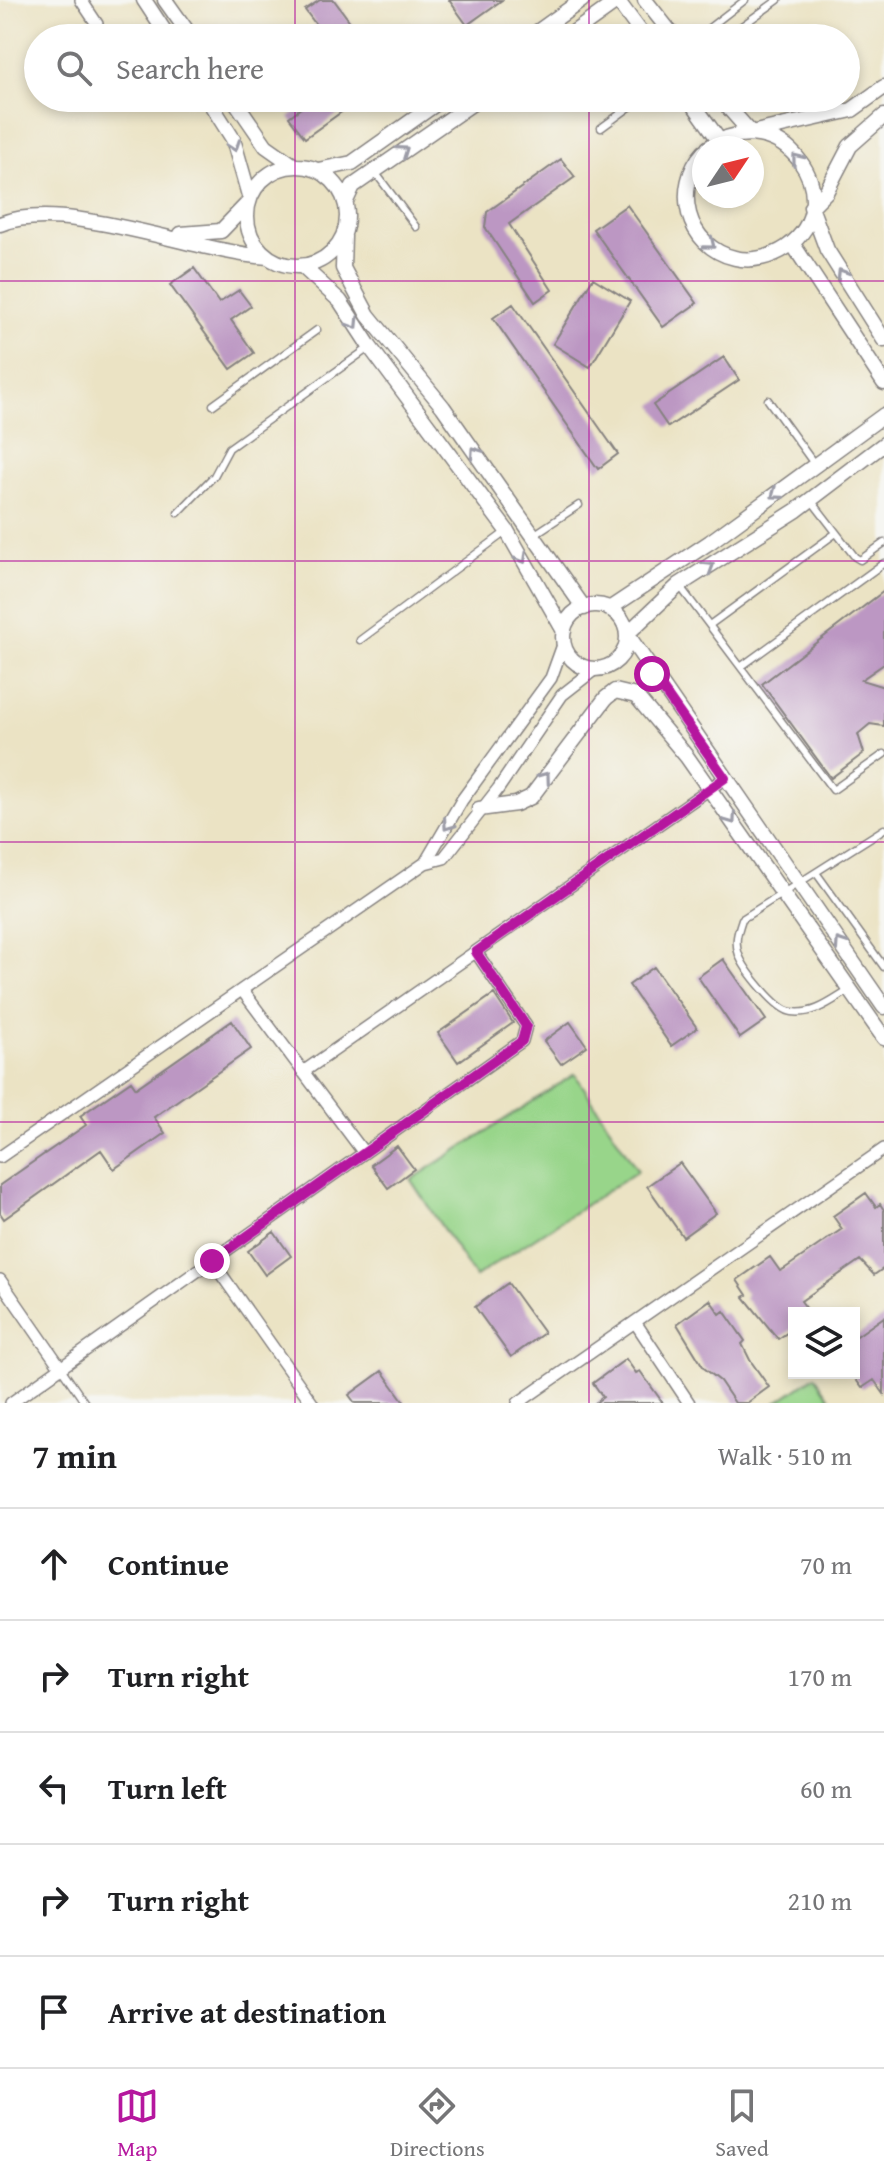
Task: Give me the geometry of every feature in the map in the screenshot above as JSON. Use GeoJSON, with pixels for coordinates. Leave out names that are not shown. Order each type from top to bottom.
{"type":"FeatureCollection","features":[{"type":"Feature","properties":{"kind":"street"},"geometry":{"type":"LineString","coordinates":[[81,0],[97,24]]}},
{"type":"Feature","properties":{"kind":"street"},"geometry":{"type":"LineString","coordinates":[[144,0],[160,24]]}},
{"type":"Feature","properties":{"kind":"street"},"geometry":{"type":"LineString","coordinates":[[165,0],[182,24]]}},
{"type":"Feature","properties":{"kind":"street"},"geometry":{"type":"LineString","coordinates":[[549,24],[582,0]]}},
{"type":"Feature","properties":{"kind":"street"},"geometry":{"type":"LineString","coordinates":[[585,24],[618,0],[635,24]]}},
{"type":"Feature","properties":{"kind":"street"},"geometry":{"type":"LineString","coordinates":[[645,0],[664,24]]}},
{"type":"Feature","properties":{"kind":"street"},"geometry":{"type":"LineString","coordinates":[[860,104],[884,87]]}},
{"type":"Feature","properties":{"kind":"street"},"geometry":{"type":"LineString","coordinates":[[216,112],[233,139],[249,200],[248,226],[253,240],[268,257]]}},
{"type":"Feature","properties":{"kind":"street"},"geometry":{"type":"LineString","coordinates":[[243,112],[266,146],[293,165],[318,170],[352,163],[424,112]]}},
{"type":"Feature","properties":{"kind":"street"},"geometry":{"type":"LineString","coordinates":[[460,112],[353,186],[346,201],[343,268],[368,315],[443,407],[584,608]]}},
{"type":"Feature","properties":{"kind":"street"},"geometry":{"type":"LineString","coordinates":[[695,112],[705,136]]}},
{"type":"Feature","properties":{"kind":"street"},"geometry":{"type":"LineString","coordinates":[[732,112],[751,133],[775,139],[795,153],[810,183],[811,207],[827,250],[884,340]]}},
{"type":"Feature","properties":{"kind":"street"},"geometry":{"type":"LineString","coordinates":[[742,136],[843,112]]}},
{"type":"Feature","properties":{"kind":"street"},"geometry":{"type":"LineString","coordinates":[[692,170],[686,205],[690,220],[708,244],[721,253],[750,260],[765,258],[792,243],[802,231],[811,207],[826,192],[850,146],[884,116]]}},
{"type":"Feature","properties":{"kind":"street"},"geometry":{"type":"LineString","coordinates":[[164,235],[221,231],[266,176],[293,165]]}},
{"type":"Feature","properties":{"kind":"street"},"geometry":{"type":"LineString","coordinates":[[318,170],[335,183],[346,201]]}},
{"type":"Feature","properties":{"kind":"street"},"geometry":{"type":"LineString","coordinates":[[0,224],[11,220],[54,218],[164,235],[230,254],[268,257],[288,266],[302,266],[327,257],[344,236]]}},
{"type":"Feature","properties":{"kind":"street"},"geometry":{"type":"LineString","coordinates":[[792,243],[884,383]]}},
{"type":"Feature","properties":{"kind":"street"},"geometry":{"type":"LineString","coordinates":[[302,266],[340,301],[370,347],[507,531],[574,661],[594,670]]}},
{"type":"Feature","properties":{"kind":"street"},"geometry":{"type":"LineString","coordinates":[[425,863],[462,800],[551,678],[575,613],[584,608],[609,609],[816,466],[884,415]]}},
{"type":"Feature","properties":{"kind":"street"},"geometry":{"type":"LineString","coordinates":[[0,1157],[425,863],[444,858],[479,809],[498,789],[562,695],[594,670],[615,663],[622,655],[627,634],[679,585],[811,500],[884,444]]}},
{"type":"Feature","properties":{"kind":"street"},"geometry":{"type":"LineString","coordinates":[[609,609],[624,624],[627,634],[884,1007]]}},
{"type":"Feature","properties":{"kind":"street"},"geometry":{"type":"LineString","coordinates":[[462,800],[479,809],[516,804],[531,797],[592,712],[615,691],[636,696],[709,789],[884,1038]]}},
{"type":"Feature","properties":{"kind":"street"},"geometry":{"type":"LineString","coordinates":[[303,1072],[725,778]]}},
{"type":"Feature","properties":{"kind":"street"},"geometry":{"type":"LineString","coordinates":[[11,1403],[522,1041],[526,1026],[476,952]]}},
{"type":"Feature","properties":{"kind":"street"},"geometry":{"type":"LineString","coordinates":[[242,990],[364,1153]]}},
{"type":"Feature","properties":{"kind":"street"},"geometry":{"type":"LineString","coordinates":[[518,1403],[884,1149]]}},
{"type":"Feature","properties":{"kind":"street"},"geometry":{"type":"LineString","coordinates":[[212,1261],[312,1403]]}},
{"type":"Feature","properties":{"kind":"street"},"geometry":{"type":"LineString","coordinates":[[0,1280],[61,1368]]}},
{"type":"Feature","properties":{"kind":"street"},"geometry":{"type":"LineString","coordinates":[[635,1322],[689,1403]]}},
{"type":"Feature","properties":{"kind":"lane"},"geometry":{"type":"LineString","coordinates":[[714,24],[745,0]]}},
{"type":"Feature","properties":{"kind":"lane"},"geometry":{"type":"LineString","coordinates":[[745,24],[778,0]]}},
{"type":"Feature","properties":{"kind":"lane"},"geometry":{"type":"LineString","coordinates":[[601,128],[623,112]]}},
{"type":"Feature","properties":{"kind":"lane"},"geometry":{"type":"LineString","coordinates":[[375,172],[416,227]]}},
{"type":"Feature","properties":{"kind":"lane"},"geometry":{"type":"LineString","coordinates":[[213,405],[317,330]]}},
{"type":"Feature","properties":{"kind":"lane"},"geometry":{"type":"LineString","coordinates":[[178,513],[214,476],[229,448],[370,347]]}},
{"type":"Feature","properties":{"kind":"lane"},"geometry":{"type":"LineString","coordinates":[[768,400],[816,466]]}},
{"type":"Feature","properties":{"kind":"lane"},"geometry":{"type":"LineString","coordinates":[[811,500],[860,560],[884,543]]}},
{"type":"Feature","properties":{"kind":"lane"},"geometry":{"type":"LineString","coordinates":[[532,536],[579,505]]}},
{"type":"Feature","properties":{"kind":"lane"},"geometry":{"type":"LineString","coordinates":[[360,640],[507,531]]}},
{"type":"Feature","properties":{"kind":"lane"},"geometry":{"type":"LineString","coordinates":[[711,624],[836,533]]}},
{"type":"Feature","properties":{"kind":"lane"},"geometry":{"type":"LineString","coordinates":[[742,666],[884,563]]}},
{"type":"Feature","properties":{"kind":"lane"},"geometry":{"type":"LineString","coordinates":[[679,585],[833,790],[884,754]]}},
{"type":"Feature","properties":{"kind":"lane"},"geometry":{"type":"LineString","coordinates":[[851,990],[822,1008],[788,1012],[776,1006],[739,956],[736,935],[742,919],[783,892],[801,885],[884,829]]}},
{"type":"Feature","properties":{"kind":"lane"},"geometry":{"type":"LineString","coordinates":[[817,874],[884,967]]}},
{"type":"Feature","properties":{"kind":"lane"},"geometry":{"type":"LineString","coordinates":[[61,1368],[85,1403]]}},
{"type":"Feature","properties":{"kind":"green space"},"geometry":{"type":"Polygon","coordinates":[[[575,1074],[638,1171],[475,1277],[411,1180],[575,1074]]]}},
{"type":"Feature","properties":{"kind":"green space"},"geometry":{"type":"Polygon","coordinates":[[[811,1379],[817,1379],[833,1402],[776,1403],[811,1379]]]}},
{"type":"Feature","properties":{"kind":"building"},"geometry":{"type":"Polygon","coordinates":[[[320,0],[334,0],[352,24],[316,24],[305,10],[320,0]]]}},
{"type":"Feature","properties":{"kind":"building"},"geometry":{"type":"Polygon","coordinates":[[[449,0],[502,0],[468,24],[449,0]]]}},
{"type":"Feature","properties":{"kind":"building"},"geometry":{"type":"Polygon","coordinates":[[[296,112],[341,112],[305,138],[289,117],[296,112]]]}},
{"type":"Feature","properties":{"kind":"building"},"geometry":{"type":"Polygon","coordinates":[[[561,159],[575,177],[509,224],[552,290],[535,302],[485,227],[487,212],[561,159]]]}},
{"type":"Feature","properties":{"kind":"building"},"geometry":{"type":"Polygon","coordinates":[[[627,205],[697,303],[663,327],[593,229],[627,205]]]}},
{"type":"Feature","properties":{"kind":"building"},"geometry":{"type":"Polygon","coordinates":[[[194,268],[219,303],[239,290],[251,306],[231,320],[254,353],[231,369],[170,285],[194,268]]]}},
{"type":"Feature","properties":{"kind":"building"},"geometry":{"type":"Polygon","coordinates":[[[593,278],[630,301],[590,367],[553,344],[593,278]]]}},
{"type":"Feature","properties":{"kind":"building"},"geometry":{"type":"Polygon","coordinates":[[[513,304],[618,454],[598,469],[493,318],[513,304]]]}},
{"type":"Feature","properties":{"kind":"building"},"geometry":{"type":"Polygon","coordinates":[[[724,357],[739,380],[668,427],[653,405],[724,357]]]}},
{"type":"Feature","properties":{"kind":"building"},"geometry":{"type":"Polygon","coordinates":[[[884,591],[884,664],[861,680],[884,687],[884,726],[870,724],[858,734],[864,753],[831,778],[762,684],[884,591]]]}},
{"type":"Feature","properties":{"kind":"building"},"geometry":{"type":"Polygon","coordinates":[[[723,959],[766,1020],[740,1038],[698,977],[723,959]]]}},
{"type":"Feature","properties":{"kind":"building"},"geometry":{"type":"Polygon","coordinates":[[[654,967],[697,1028],[671,1046],[629,985],[654,967]]]}},
{"type":"Feature","properties":{"kind":"building"},"geometry":{"type":"Polygon","coordinates":[[[494,994],[513,1023],[458,1062],[438,1033],[494,994]]]}},
{"type":"Feature","properties":{"kind":"building"},"geometry":{"type":"Polygon","coordinates":[[[232,1021],[251,1049],[154,1117],[165,1133],[114,1169],[101,1150],[4,1219],[0,1213],[0,1185],[86,1125],[80,1116],[131,1081],[136,1088],[232,1021]]]}},
{"type":"Feature","properties":{"kind":"building"},"geometry":{"type":"Polygon","coordinates":[[[570,1022],[587,1046],[561,1064],[544,1041],[570,1022]]]}},
{"type":"Feature","properties":{"kind":"building"},"geometry":{"type":"Polygon","coordinates":[[[397,1146],[414,1169],[388,1188],[371,1165],[397,1146]]]}},
{"type":"Feature","properties":{"kind":"building"},"geometry":{"type":"Polygon","coordinates":[[[680,1163],[716,1213],[683,1237],[647,1186],[680,1163]]]}},
{"type":"Feature","properties":{"kind":"building"},"geometry":{"type":"Polygon","coordinates":[[[866,1193],[876,1207],[880,1204],[884,1210],[884,1268],[874,1275],[860,1260],[801,1301],[806,1307],[788,1307],[788,1332],[778,1339],[744,1297],[747,1295],[737,1280],[770,1257],[780,1271],[784,1269],[842,1229],[833,1216],[866,1193]]]}},
{"type":"Feature","properties":{"kind":"building"},"geometry":{"type":"Polygon","coordinates":[[[274,1232],[291,1256],[265,1275],[248,1251],[274,1232]]]}},
{"type":"Feature","properties":{"kind":"building"},"geometry":{"type":"Polygon","coordinates":[[[508,1283],[544,1333],[511,1357],[475,1307],[508,1283]]]}},
{"type":"Feature","properties":{"kind":"building"},"geometry":{"type":"Polygon","coordinates":[[[710,1300],[720,1314],[724,1311],[745,1341],[742,1344],[750,1360],[769,1387],[747,1403],[735,1403],[720,1381],[704,1368],[677,1324],[710,1300]]]}},
{"type":"Feature","properties":{"kind":"building"},"geometry":{"type":"Polygon","coordinates":[[[884,1317],[884,1394],[874,1380],[862,1388],[855,1379],[860,1379],[860,1334],[884,1317]]]}},
{"type":"Feature","properties":{"kind":"building"},"geometry":{"type":"Polygon","coordinates":[[[626,1359],[636,1373],[640,1371],[663,1403],[595,1403],[603,1397],[593,1383],[626,1359]]]}},
{"type":"Feature","properties":{"kind":"building"},"geometry":{"type":"Polygon","coordinates":[[[382,1371],[405,1403],[355,1403],[349,1395],[382,1371]]]}},
{"type":"Feature","properties":{"kind":"route"},"geometry":{"type":"LineString","coordinates":[[212,1261],[507,1055],[522,1041],[526,1026],[476,952],[725,778],[652,674]]}}]}
